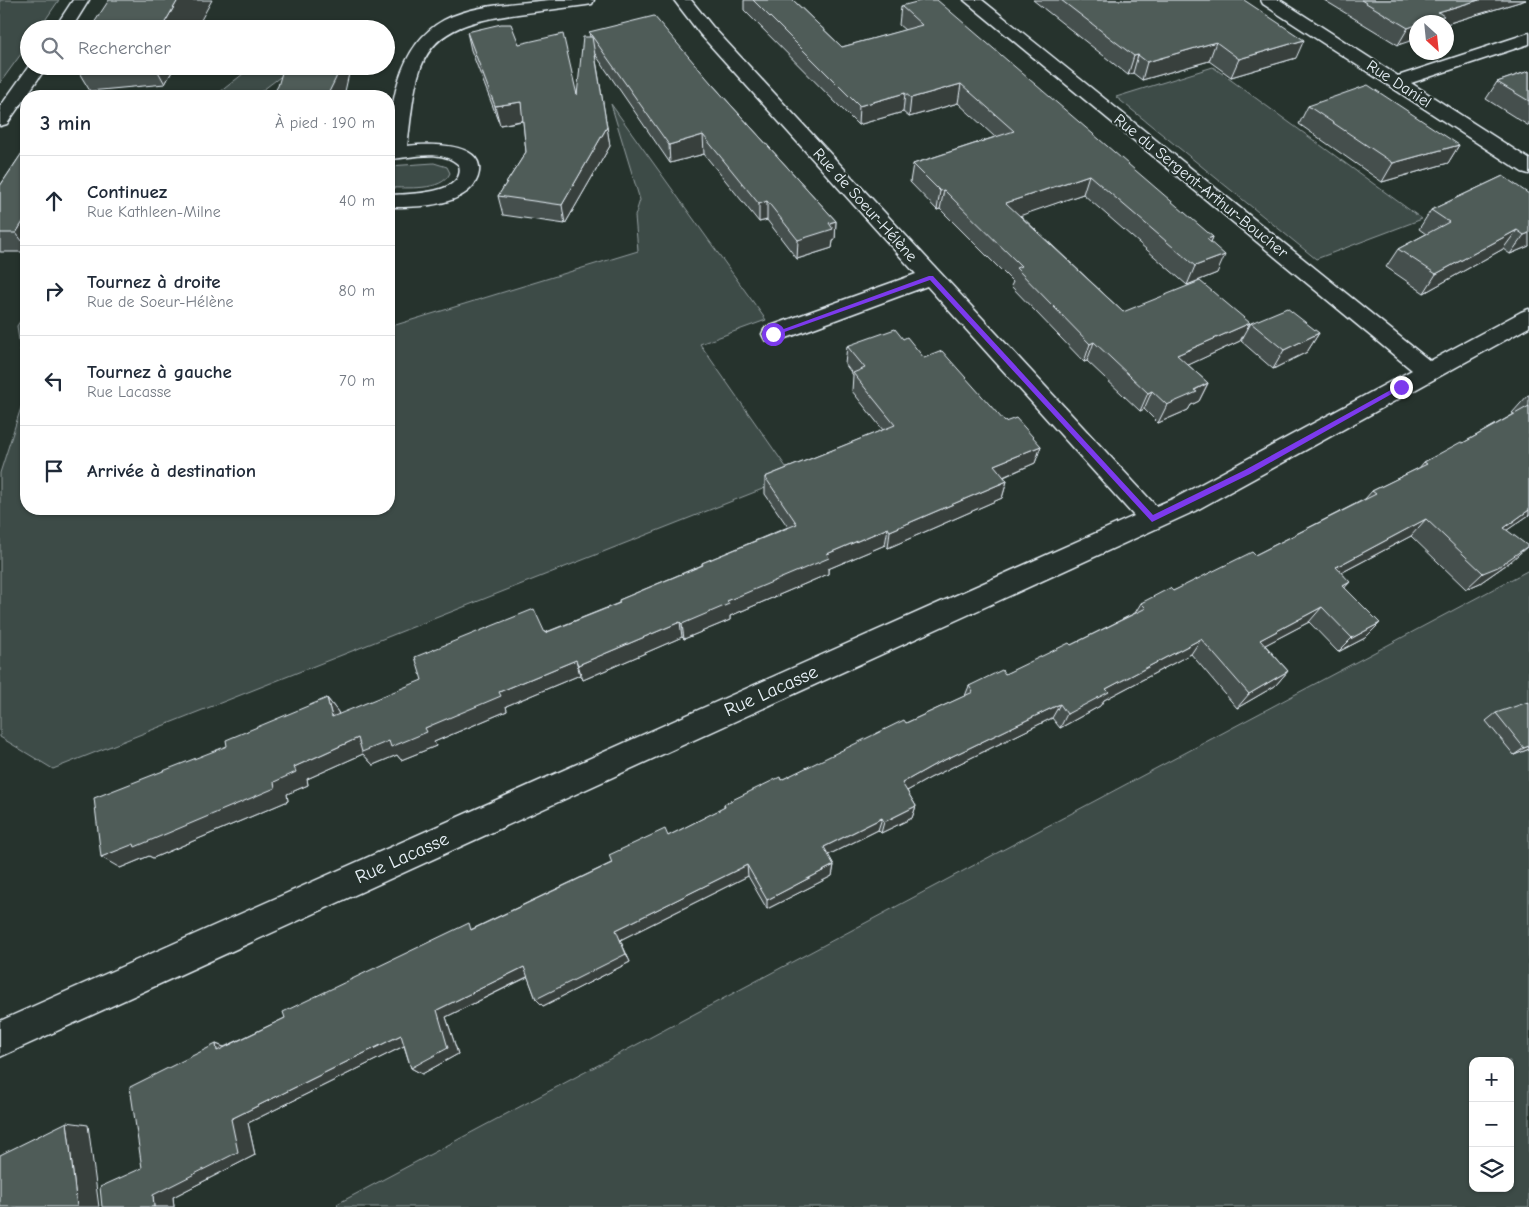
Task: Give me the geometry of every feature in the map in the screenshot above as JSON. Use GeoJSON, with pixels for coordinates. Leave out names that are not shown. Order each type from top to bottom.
{"type":"FeatureCollection","features":[{"type":"Feature","properties":{"kind":"street"},"geometry":{"type":"LineString","coordinates":[[68,20],[81,0]]}},
{"type":"Feature","properties":{"kind":"street"},"geometry":{"type":"LineString","coordinates":[[395,142],[408,74],[416,57],[433,33],[462,18],[475,14],[586,0]]}},
{"type":"Feature","properties":{"kind":"street","name":"Rue de Soeur-Hélène"},"geometry":{"type":"LineString","coordinates":[[682,0],[706,30],[1152,519]]}},
{"type":"Feature","properties":{"kind":"street","name":"Rue du Sergent-Arthur-Boucher"},"geometry":{"type":"LineString","coordinates":[[972,0],[1429,372]]}},
{"type":"Feature","properties":{"kind":"street","name":"Rue Daniel"},"geometry":{"type":"LineString","coordinates":[[1269,0],[1529,168]]}},
{"type":"Feature","properties":{"kind":"street"},"geometry":{"type":"LineString","coordinates":[[1397,82],[1529,38]]}},
{"type":"Feature","properties":{"kind":"street"},"geometry":{"type":"LineString","coordinates":[[21,90],[32,75]]}},
{"type":"Feature","properties":{"kind":"street"},"geometry":{"type":"LineString","coordinates":[[0,120],[20,92]]}},
{"type":"Feature","properties":{"kind":"street"},"geometry":{"type":"LineString","coordinates":[[395,153],[450,151],[466,160],[470,167],[469,175],[461,186],[446,194],[433,198],[395,201]]}},
{"type":"Feature","properties":{"kind":"street"},"geometry":{"type":"LineString","coordinates":[[773,334],[931,278]]}},
{"type":"Feature","properties":{"kind":"street","name":"Rue Lacasse"},"geometry":{"type":"LineString","coordinates":[[0,1039],[1152,519],[1248,472],[1529,317]]}},
{"type":"Feature","properties":{"kind":"shaded area"},"geometry":{"type":"Polygon","coordinates":[[[0,0],[59,0],[45,20],[20,20],[20,55],[0,83],[0,0]]]}},
{"type":"Feature","properties":{"kind":"shaded area"},"geometry":{"type":"Polygon","coordinates":[[[1213,67],[1422,219],[1316,259],[1116,97],[1213,67]]]}},
{"type":"Feature","properties":{"kind":"shaded area"},"geometry":{"type":"Polygon","coordinates":[[[242,75],[283,75],[263,90],[223,90],[242,75]]]}},
{"type":"Feature","properties":{"kind":"shaded area"},"geometry":{"type":"Polygon","coordinates":[[[611,104],[766,320],[700,344],[793,477],[53,769],[0,737],[0,473],[20,411],[20,515],[395,515],[395,325],[638,251],[635,216],[640,200],[611,104]]]}},
{"type":"Feature","properties":{"kind":"shaded area"},"geometry":{"type":"Polygon","coordinates":[[[434,163],[447,167],[450,173],[446,179],[432,186],[395,188],[395,166],[434,163]]]}},
{"type":"Feature","properties":{"kind":"shaded area"},"geometry":{"type":"Polygon","coordinates":[[[20,321],[20,348],[17,326],[20,321]]]}},
{"type":"Feature","properties":{"kind":"shaded area"},"geometry":{"type":"Polygon","coordinates":[[[1529,570],[1529,1207],[338,1207],[337,1204],[1529,570]]]}},
{"type":"Feature","properties":{"kind":"building"},"geometry":{"type":"Polygon","coordinates":[[[109,0],[178,0],[166,20],[96,20],[109,0]]]}},
{"type":"Feature","properties":{"kind":"building"},"geometry":{"type":"Polygon","coordinates":[[[753,0],[793,0],[842,47],[922,25],[901,6],[924,0],[937,0],[1213,237],[1207,239],[1225,255],[1195,266],[1089,175],[1006,203],[1123,312],[1200,281],[1250,323],[1177,355],[1208,383],[1194,390],[1197,392],[1167,405],[1152,391],[1148,393],[1094,342],[1090,344],[1016,268],[1021,266],[944,190],[940,191],[913,164],[1014,131],[961,84],[911,98],[905,93],[859,106],[753,0]]]}},
{"type":"Feature","properties":{"kind":"building"},"geometry":{"type":"Polygon","coordinates":[[[1061,0],[1244,0],[1304,40],[1239,59],[1216,42],[1147,62],[1138,55],[1134,56],[1061,0]]]}},
{"type":"Feature","properties":{"kind":"building"},"geometry":{"type":"Polygon","coordinates":[[[1361,0],[1479,0],[1438,12],[1442,15],[1409,15],[1408,28],[1361,0]]]}},
{"type":"Feature","properties":{"kind":"building"},"geometry":{"type":"Polygon","coordinates":[[[654,16],[711,83],[836,221],[829,223],[833,229],[798,240],[767,201],[759,204],[703,135],[669,145],[589,32],[654,16]]]}},
{"type":"Feature","properties":{"kind":"building"},"geometry":{"type":"Polygon","coordinates":[[[501,24],[511,24],[519,44],[563,34],[577,95],[583,37],[592,37],[607,127],[562,205],[498,196],[526,152],[521,102],[495,106],[467,32],[501,24]]]}},
{"type":"Feature","properties":{"kind":"building"},"geometry":{"type":"Polygon","coordinates":[[[1529,71],[1529,101],[1497,82],[1529,71]]]}},
{"type":"Feature","properties":{"kind":"building"},"geometry":{"type":"Polygon","coordinates":[[[281,75],[337,75],[330,90],[276,90],[281,75]]]}},
{"type":"Feature","properties":{"kind":"building"},"geometry":{"type":"Polygon","coordinates":[[[1368,85],[1459,145],[1393,163],[1308,106],[1368,85]]]}},
{"type":"Feature","properties":{"kind":"building"},"geometry":{"type":"Polygon","coordinates":[[[20,156],[20,227],[16,233],[0,233],[0,186],[20,156]]]}},
{"type":"Feature","properties":{"kind":"building"},"geometry":{"type":"Polygon","coordinates":[[[1503,176],[1529,194],[1529,233],[1524,235],[1517,230],[1436,274],[1398,249],[1449,222],[1431,210],[1503,176]]]}},
{"type":"Feature","properties":{"kind":"building"},"geometry":{"type":"Polygon","coordinates":[[[1287,308],[1319,333],[1284,350],[1251,323],[1287,308]]]}},
{"type":"Feature","properties":{"kind":"building"},"geometry":{"type":"Polygon","coordinates":[[[895,329],[903,339],[907,337],[924,358],[942,351],[1005,422],[1016,418],[1041,446],[994,465],[1007,481],[890,531],[888,528],[827,554],[829,558],[727,601],[729,604],[682,624],[680,622],[578,665],[576,660],[499,692],[501,696],[425,728],[427,732],[391,747],[389,741],[362,752],[358,738],[294,767],[296,772],[274,782],[275,788],[135,847],[134,844],[101,857],[94,798],[227,746],[226,740],[327,698],[332,717],[422,680],[415,657],[534,609],[545,633],[620,603],[619,600],[797,524],[765,477],[895,425],[853,373],[865,368],[847,346],[895,329]]]}},
{"type":"Feature","properties":{"kind":"building"},"geometry":{"type":"Polygon","coordinates":[[[1529,406],[1529,510],[1504,528],[1528,546],[1498,567],[1483,573],[1426,519],[1336,567],[1350,582],[1343,586],[1380,623],[1352,638],[1322,607],[1260,640],[1288,671],[1249,694],[1201,639],[1106,689],[1109,692],[1067,714],[1060,704],[934,765],[902,783],[916,806],[884,822],[882,818],[824,847],[834,865],[767,900],[747,865],[616,930],[626,954],[536,999],[524,967],[437,1010],[448,1048],[411,1068],[401,1035],[231,1119],[238,1152],[153,1195],[154,1207],[102,1207],[100,1187],[142,1168],[130,1087],[216,1044],[217,1051],[285,1018],[283,1012],[469,923],[471,930],[612,863],[609,855],[665,829],[668,836],[725,807],[724,804],[780,777],[781,780],[904,720],[906,723],[973,692],[969,686],[1002,670],[1005,674],[1069,643],[1071,645],[1146,608],[1141,603],[1170,588],[1173,591],[1252,552],[1255,555],[1376,494],[1372,491],[1427,464],[1424,462],[1461,442],[1463,443],[1529,406]]]}},
{"type":"Feature","properties":{"kind":"building"},"geometry":{"type":"Polygon","coordinates":[[[1528,702],[1529,746],[1524,748],[1496,713],[1528,702]]]}},
{"type":"Feature","properties":{"kind":"building"},"geometry":{"type":"Polygon","coordinates":[[[67,1122],[77,1207],[0,1207],[0,1155],[67,1122]]]}},
{"type":"Feature","properties":{"kind":"route"},"geometry":{"type":"LineString","coordinates":[[773,334],[931,278],[1152,519],[1248,472],[1401,387]]}}]}
